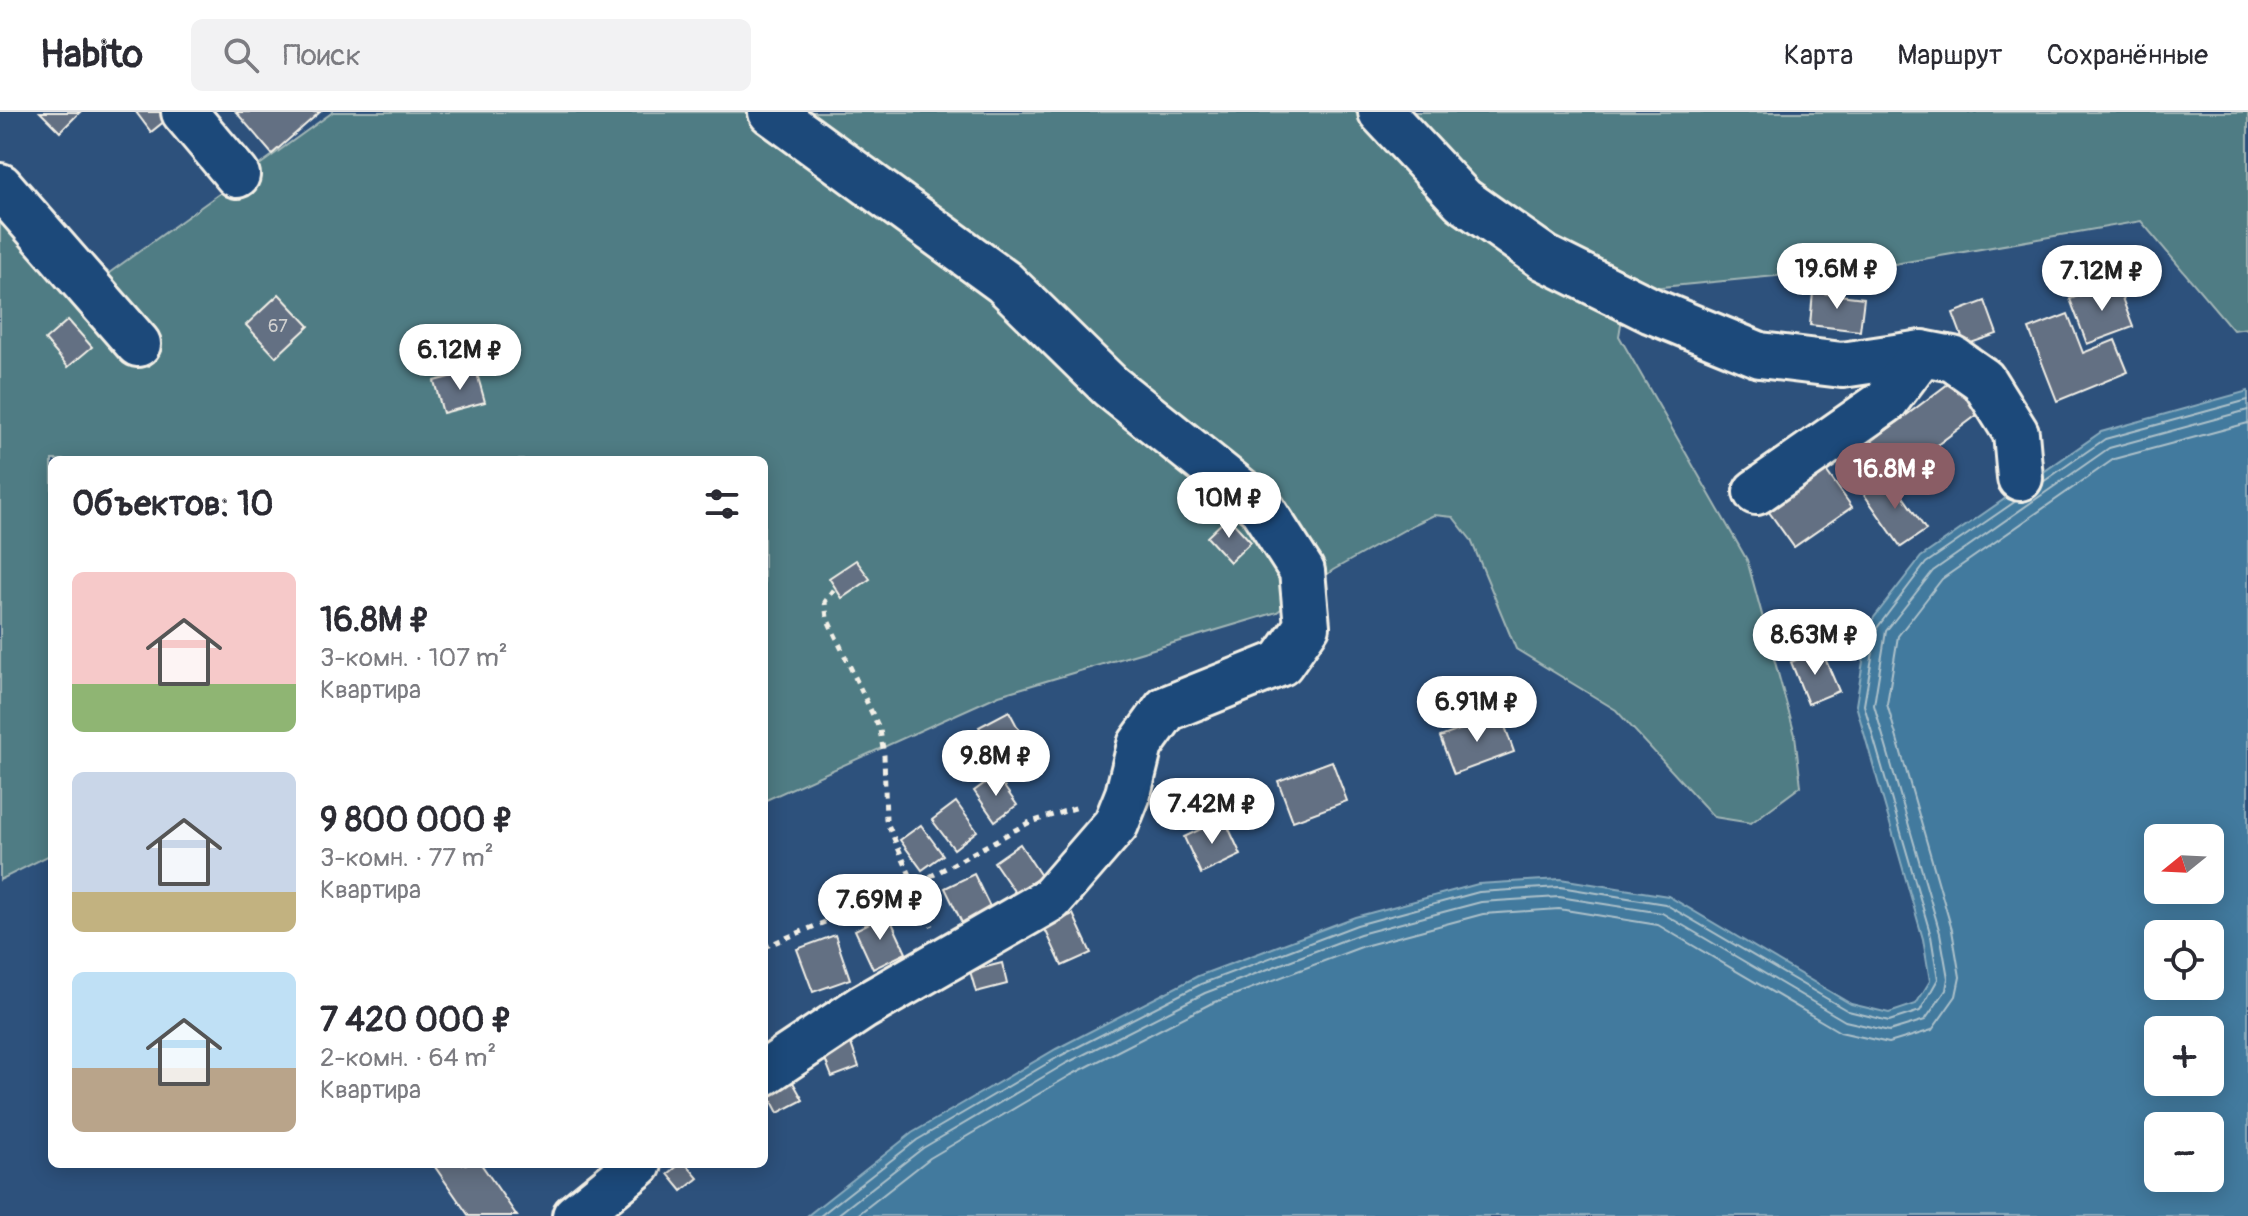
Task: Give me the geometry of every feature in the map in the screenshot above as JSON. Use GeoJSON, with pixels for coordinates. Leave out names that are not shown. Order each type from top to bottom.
{"type":"FeatureCollection","features":[{"type":"Feature","properties":{"kind":"street"},"geometry":{"type":"LineString","coordinates":[[184,112],[237,175]]}},
{"type":"Feature","properties":{"kind":"street"},"geometry":{"type":"LineString","coordinates":[[768,1070],[863,1007],[1051,899],[1116,824],[1128,794],[1140,745],[1166,709],[1281,663],[1307,626],[1302,571],[1261,507],[1110,386],[1004,282],[771,112]]}},
{"type":"Feature","properties":{"kind":"street"},"geometry":{"type":"LineString","coordinates":[[1381,112],[1463,200],[1545,258],[1652,311],[1760,355],[1842,365],[1922,353],[1953,359],[1983,380],[2016,433],[2020,478]]}},
{"type":"Feature","properties":{"kind":"street"},"geometry":{"type":"LineString","coordinates":[[0,186],[138,344]]}},
{"type":"Feature","properties":{"kind":"street"},"geometry":{"type":"LineString","coordinates":[[1756,492],[1886,401],[1922,353]]}},
{"type":"Feature","properties":{"kind":"street"},"geometry":{"type":"LineString","coordinates":[[575,1216],[630,1172]]}},
{"type":"Feature","properties":{"kind":"path"},"geometry":{"type":"LineString","coordinates":[[834,590],[825,602],[827,618],[880,730],[886,820],[948,959]]}},
{"type":"Feature","properties":{"kind":"path"},"geometry":{"type":"LineString","coordinates":[[768,945],[913,886],[1028,823],[1128,794]]}},
{"type":"Feature","properties":{"kind":"green space"},"geometry":{"type":"Polygon","coordinates":[[[333,112],[2248,112],[2248,328],[2233,330],[2141,221],[1889,265],[1651,288],[1623,312],[1619,336],[1747,560],[1795,735],[1801,786],[1751,823],[1714,817],[1616,710],[1516,649],[1471,540],[1453,517],[1434,515],[1415,524],[1333,570],[1277,612],[999,695],[768,799],[768,456],[48,456],[48,856],[0,880],[0,171],[109,273],[333,112]]]}},
{"type":"Feature","properties":{"kind":"water"},"geometry":{"type":"Polygon","coordinates":[[[2248,391],[2248,1216],[807,1216],[912,1133],[1056,1049],[1198,976],[1355,917],[1478,884],[1560,879],[1668,896],[1851,1004],[1889,1013],[1916,1004],[1930,981],[1923,939],[1856,705],[1869,624],[1921,557],[2101,432],[2248,391]]]}},
{"type":"Feature","properties":{"kind":"building"},"geometry":{"type":"Polygon","coordinates":[[[40,112],[80,112],[60,132],[40,112]]]}},
{"type":"Feature","properties":{"kind":"building"},"geometry":{"type":"Polygon","coordinates":[[[136,112],[160,112],[166,120],[151,132],[136,112]]]}},
{"type":"Feature","properties":{"kind":"building"},"geometry":{"type":"Polygon","coordinates":[[[236,112],[320,112],[272,154],[236,112]]]}},
{"type":"Feature","properties":{"kind":"building"},"geometry":{"type":"Polygon","coordinates":[[[2116,282],[2133,327],[2087,344],[2070,299],[2116,282]]]}},
{"type":"Feature","properties":{"kind":"building"},"geometry":{"type":"Polygon","coordinates":[[[1813,292],[1864,298],[1860,331],[1810,325],[1813,292]]]}},
{"type":"Feature","properties":{"kind":"building"},"geometry":{"type":"Polygon","coordinates":[[[279,294],[309,326],[276,357],[246,325],[279,294]]]}},
{"type":"Feature","properties":{"kind":"building"},"geometry":{"type":"Polygon","coordinates":[[[1985,301],[1997,334],[1965,345],[1953,313],[1985,301]]]}},
{"type":"Feature","properties":{"kind":"building"},"geometry":{"type":"Polygon","coordinates":[[[2068,314],[2083,353],[2115,340],[2128,372],[2057,401],[2029,329],[2068,314]]]}},
{"type":"Feature","properties":{"kind":"building"},"geometry":{"type":"Polygon","coordinates":[[[68,320],[92,347],[68,367],[45,340],[68,320]]]}},
{"type":"Feature","properties":{"kind":"building"},"geometry":{"type":"Polygon","coordinates":[[[476,370],[485,402],[443,413],[434,381],[476,370]]]}},
{"type":"Feature","properties":{"kind":"building"},"geometry":{"type":"Polygon","coordinates":[[[1956,378],[1981,412],[1897,475],[1872,441],[1956,378]]]}},
{"type":"Feature","properties":{"kind":"building"},"geometry":{"type":"Polygon","coordinates":[[[1822,465],[1852,507],[1794,547],[1764,505],[1822,465]]]}},
{"type":"Feature","properties":{"kind":"building"},"geometry":{"type":"Polygon","coordinates":[[[1889,476],[1926,530],[1901,547],[1863,493],[1889,476]]]}},
{"type":"Feature","properties":{"kind":"building"},"geometry":{"type":"Polygon","coordinates":[[[1228,517],[1251,542],[1230,562],[1207,537],[1228,517]]]}},
{"type":"Feature","properties":{"kind":"building"},"geometry":{"type":"Polygon","coordinates":[[[856,560],[870,579],[842,598],[829,578],[856,560]]]}},
{"type":"Feature","properties":{"kind":"building"},"geometry":{"type":"Polygon","coordinates":[[[1821,649],[1839,691],[1808,704],[1791,662],[1821,649]]]}},
{"type":"Feature","properties":{"kind":"building"},"geometry":{"type":"Polygon","coordinates":[[[1009,711],[1028,747],[999,763],[979,727],[1009,711]]]}},
{"type":"Feature","properties":{"kind":"building"},"geometry":{"type":"Polygon","coordinates":[[[1501,715],[1514,752],[1454,774],[1440,737],[1501,715]]]}},
{"type":"Feature","properties":{"kind":"building"},"geometry":{"type":"Polygon","coordinates":[[[1332,761],[1347,801],[1293,821],[1278,781],[1332,761]]]}},
{"type":"Feature","properties":{"kind":"building"},"geometry":{"type":"Polygon","coordinates":[[[996,775],[1017,805],[995,821],[974,791],[996,775]]]}},
{"type":"Feature","properties":{"kind":"building"},"geometry":{"type":"Polygon","coordinates":[[[956,802],[977,831],[954,849],[932,820],[956,802]]]}},
{"type":"Feature","properties":{"kind":"building"},"geometry":{"type":"Polygon","coordinates":[[[1224,818],[1241,855],[1201,874],[1184,837],[1224,818]]]}},
{"type":"Feature","properties":{"kind":"building"},"geometry":{"type":"Polygon","coordinates":[[[921,825],[943,855],[922,870],[900,840],[921,825]]]}},
{"type":"Feature","properties":{"kind":"building"},"geometry":{"type":"Polygon","coordinates":[[[1020,844],[1041,876],[1016,894],[994,862],[1020,844]]]}},
{"type":"Feature","properties":{"kind":"building"},"geometry":{"type":"Polygon","coordinates":[[[974,874],[992,911],[963,925],[945,888],[974,874]]]}},
{"type":"Feature","properties":{"kind":"building"},"geometry":{"type":"Polygon","coordinates":[[[888,914],[906,953],[873,969],[855,930],[888,914]]]}},
{"type":"Feature","properties":{"kind":"building"},"geometry":{"type":"Polygon","coordinates":[[[1073,914],[1091,953],[1062,966],[1044,927],[1073,914]]]}},
{"type":"Feature","properties":{"kind":"building"},"geometry":{"type":"Polygon","coordinates":[[[835,935],[850,979],[813,992],[797,949],[835,935]]]}},
{"type":"Feature","properties":{"kind":"building"},"geometry":{"type":"Polygon","coordinates":[[[1002,963],[1007,984],[976,992],[970,971],[1002,963]]]}},
{"type":"Feature","properties":{"kind":"building"},"geometry":{"type":"Polygon","coordinates":[[[850,1041],[859,1067],[832,1077],[822,1051],[850,1041]]]}},
{"type":"Feature","properties":{"kind":"building"},"geometry":{"type":"Polygon","coordinates":[[[790,1077],[803,1100],[778,1113],[768,1089],[790,1077]]]}},
{"type":"Feature","properties":{"kind":"building"},"geometry":{"type":"Polygon","coordinates":[[[436,1168],[484,1168],[517,1216],[469,1216],[436,1168]]]}},
{"type":"Feature","properties":{"kind":"building"},"geometry":{"type":"Polygon","coordinates":[[[675,1168],[689,1168],[698,1178],[682,1191],[668,1174],[675,1168]]]}}]}
